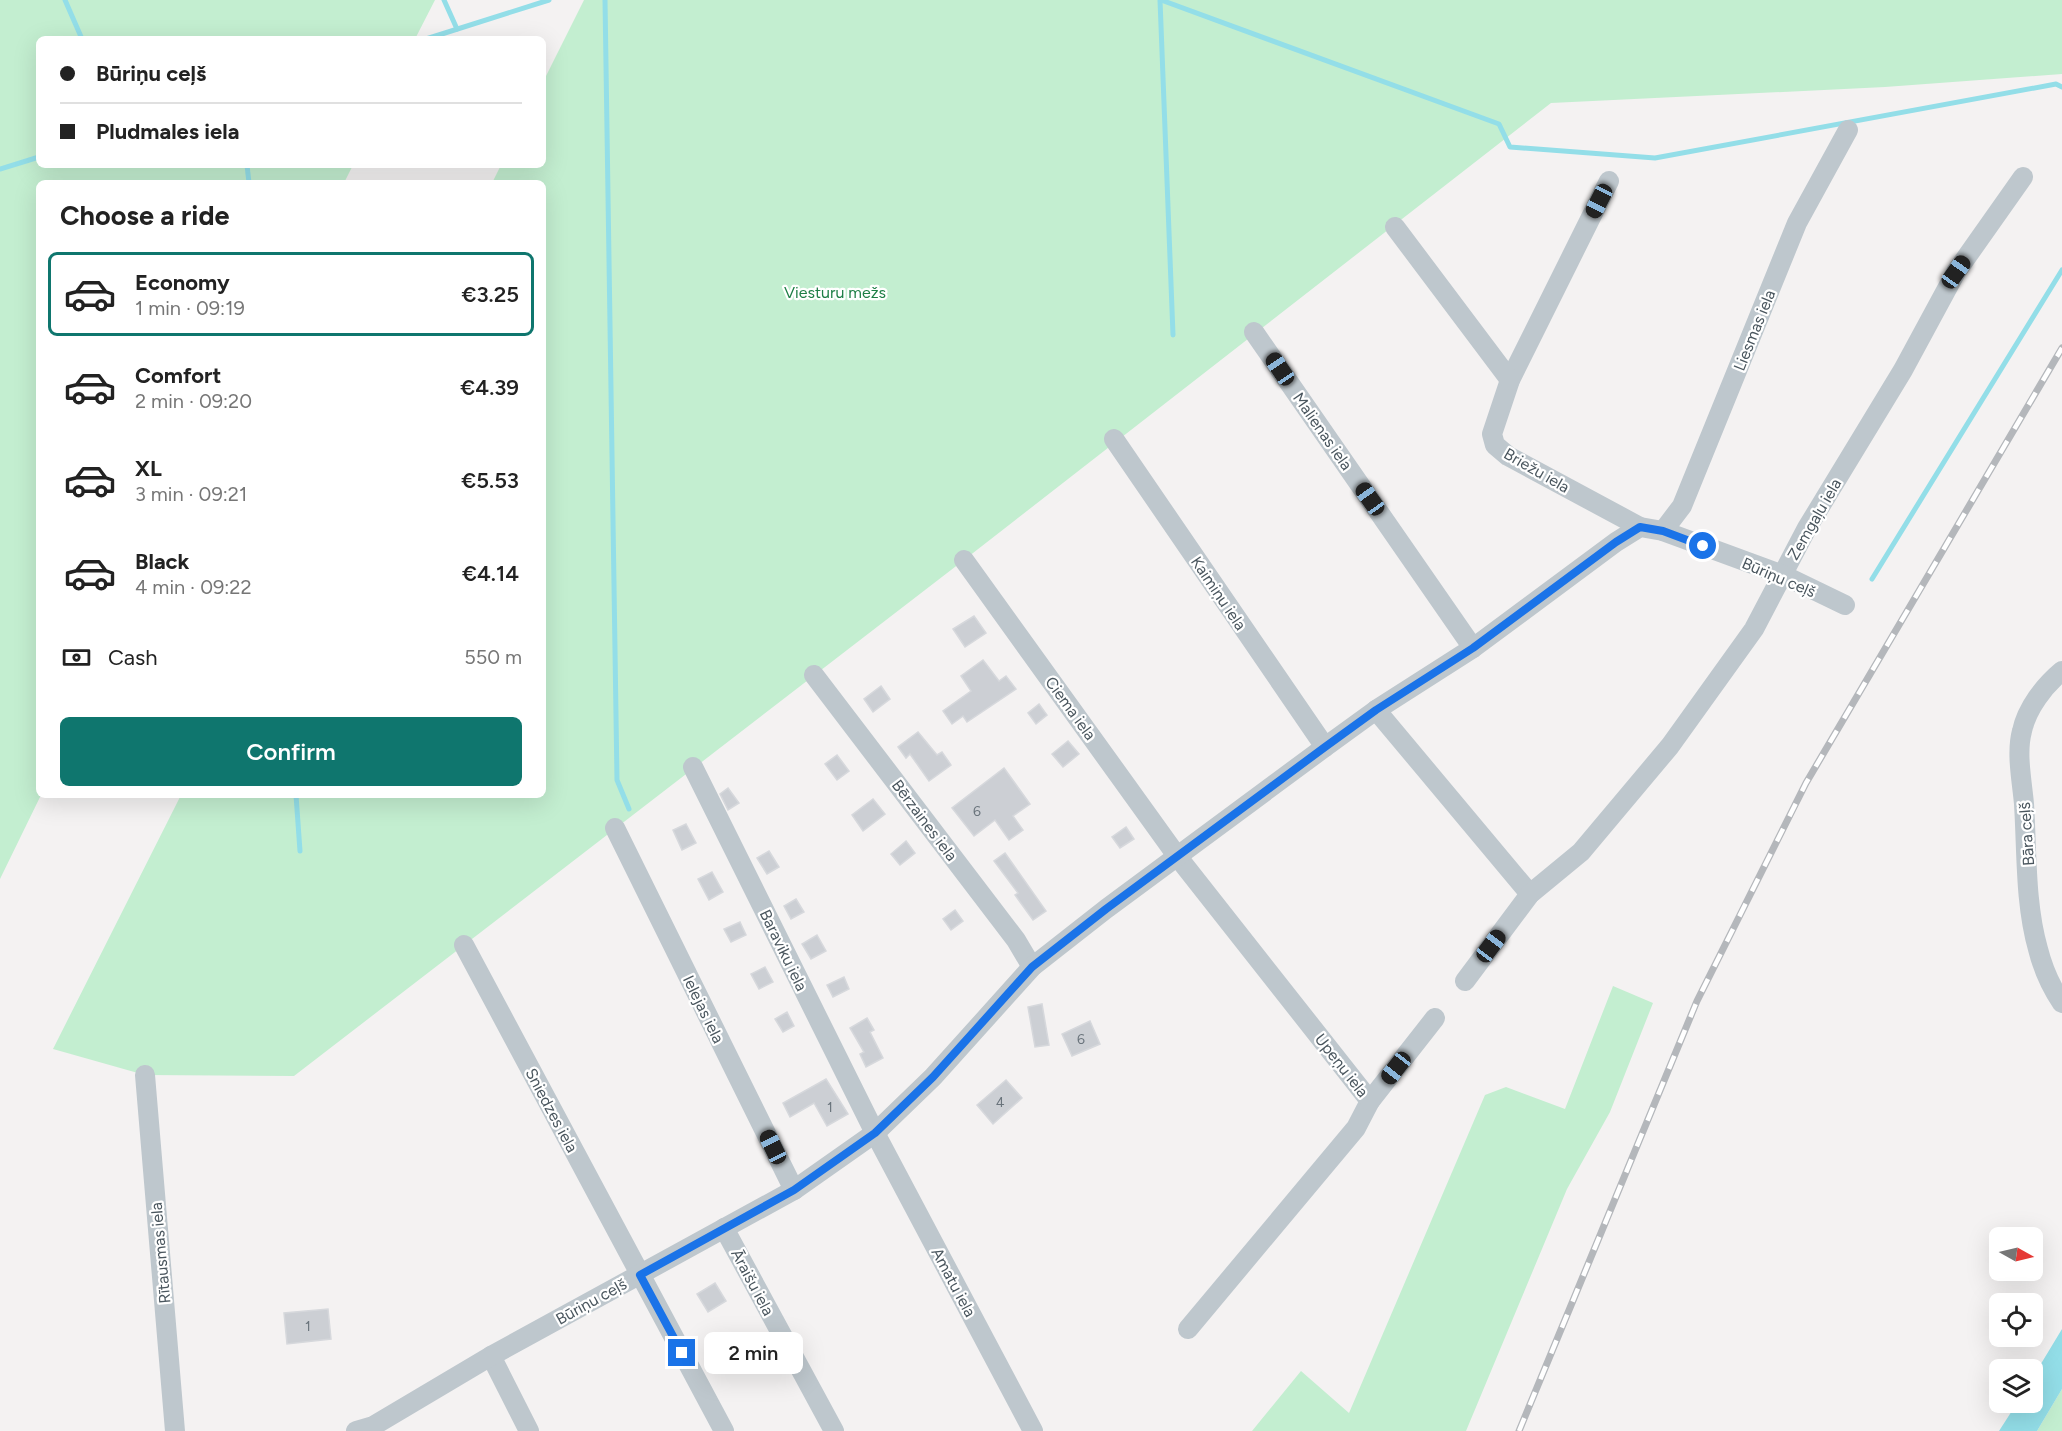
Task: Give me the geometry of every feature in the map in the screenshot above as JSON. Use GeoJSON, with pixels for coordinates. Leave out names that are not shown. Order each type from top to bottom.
{"type":"FeatureCollection","features":[{"type":"Feature","properties":{"kind":"street","name":"Liesmas iela"},"geometry":{"type":"LineString","coordinates":[[1663,531],[1682,506],[1797,223],[1848,130]]}},
{"type":"Feature","properties":{"kind":"street","name":"Zemgaļu iela"},"geometry":{"type":"LineString","coordinates":[[1465,981],[1530,894],[1581,852],[1670,746],[1754,630],[1807,528],[1903,370],[1956,272],[2023,177]]}},
{"type":"Feature","properties":{"kind":"street","name":"Briežu iela"},"geometry":{"type":"LineString","coordinates":[[1609,181],[1510,380],[1492,434],[1495,445],[1508,456],[1640,527]]}},
{"type":"Feature","properties":{"kind":"street"},"geometry":{"type":"LineString","coordinates":[[1395,227],[1510,380]]}},
{"type":"Feature","properties":{"kind":"street","name":"Malienas iela"},"geometry":{"type":"LineString","coordinates":[[1254,332],[1473,648]]}},
{"type":"Feature","properties":{"kind":"street","name":"Kaimiņu iela"},"geometry":{"type":"LineString","coordinates":[[1114,439],[1325,747]]}},
{"type":"Feature","properties":{"kind":"street","name":"Būriņu ceļš"},"geometry":{"type":"LineString","coordinates":[[356,1431],[373,1426],[491,1356],[794,1190],[875,1133],[933,1077],[1032,967],[1177,856],[1376,710],[1473,648],[1616,542],[1640,527],[1663,531],[1783,576],[1845,605]]}},
{"type":"Feature","properties":{"kind":"street","name":"Ciema iela"},"geometry":{"type":"LineString","coordinates":[[964,561],[1177,856]]}},
{"type":"Feature","properties":{"kind":"street","name":"Bāra ceļš"},"geometry":{"type":"LineString","coordinates":[[2062,671],[2049,682],[2030,711],[2021,732],[2021,764],[2031,909],[2037,948],[2051,987],[2062,1003]]}},
{"type":"Feature","properties":{"kind":"street","name":"Bērzaines iela"},"geometry":{"type":"LineString","coordinates":[[814,675],[1016,940],[1032,967]]}},
{"type":"Feature","properties":{"kind":"street"},"geometry":{"type":"LineString","coordinates":[[1376,710],[1530,894]]}},
{"type":"Feature","properties":{"kind":"street","name":"Baraviku iela"},"geometry":{"type":"LineString","coordinates":[[693,767],[875,1133]]}},
{"type":"Feature","properties":{"kind":"street","name":"Ielejas iela"},"geometry":{"type":"LineString","coordinates":[[615,828],[794,1190]]}},
{"type":"Feature","properties":{"kind":"street","name":"Upeņu iela"},"geometry":{"type":"LineString","coordinates":[[1177,856],[1370,1101],[1356,1128],[1188,1329]]}},
{"type":"Feature","properties":{"kind":"street","name":"Sniedzes iela"},"geometry":{"type":"LineString","coordinates":[[464,945],[724,1431]]}},
{"type":"Feature","properties":{"kind":"street"},"geometry":{"type":"LineString","coordinates":[[1370,1101],[1435,1018]]}},
{"type":"Feature","properties":{"kind":"street","name":"Rītausmas iela"},"geometry":{"type":"LineString","coordinates":[[145,1075],[175,1431]]}},
{"type":"Feature","properties":{"kind":"street","name":"Amatu iela"},"geometry":{"type":"LineString","coordinates":[[875,1133],[1033,1431]]}},
{"type":"Feature","properties":{"kind":"street","name":"Āraišu iela"},"geometry":{"type":"LineString","coordinates":[[724,1228],[834,1431]]}},
{"type":"Feature","properties":{"kind":"street"},"geometry":{"type":"LineString","coordinates":[[491,1356],[529,1431]]}},
{"type":"Feature","properties":{"kind":"green space"},"geometry":{"type":"Polygon","coordinates":[[[0,0],[435,0],[417,36],[36,36],[36,168],[352,168],[346,180],[36,180],[36,798],[40,798],[0,879],[0,0]]]}},
{"type":"Feature","properties":{"kind":"green space","name":"Viesturu mežs"},"geometry":{"type":"Polygon","coordinates":[[[584,0],[2062,0],[2062,74],[1885,87],[1551,103],[964,560],[294,1076],[145,1075],[53,1049],[179,798],[546,798],[546,180],[494,180],[500,168],[546,168],[546,76],[584,0]]]}},
{"type":"Feature","properties":{"kind":"green space"},"geometry":{"type":"Polygon","coordinates":[[[1613,986],[1653,1003],[1610,1112],[1567,1189],[1466,1431],[1252,1431],[1301,1371],[1349,1413],[1485,1095],[1506,1087],[1565,1109],[1613,986]]]}},
{"type":"Feature","properties":{"kind":"green space"},"geometry":{"type":"Polygon","coordinates":[[[2062,1389],[2062,1431],[2037,1431],[2062,1389]]]}},
{"type":"Feature","properties":{"kind":"water"},"geometry":{"type":"Polygon","coordinates":[[[2062,1329],[2062,1389],[2037,1431],[1999,1431],[2011,1413],[2043,1413],[2043,1360],[2062,1329]]]}},
{"type":"Feature","properties":{"kind":"building"},"geometry":{"type":"Polygon","coordinates":[[[974,616],[986,633],[965,647],[953,629],[974,616]]]}},
{"type":"Feature","properties":{"kind":"building"},"geometry":{"type":"Polygon","coordinates":[[[983,660],[999,681],[1006,676],[1016,689],[967,722],[963,716],[952,724],[943,711],[971,691],[961,676],[983,660]]]}},
{"type":"Feature","properties":{"kind":"building"},"geometry":{"type":"Polygon","coordinates":[[[881,686],[890,699],[873,712],[864,699],[881,686]]]}},
{"type":"Feature","properties":{"kind":"building"},"geometry":{"type":"Polygon","coordinates":[[[1039,704],[1047,715],[1036,724],[1028,713],[1039,704]]]}},
{"type":"Feature","properties":{"kind":"building"},"geometry":{"type":"Polygon","coordinates":[[[918,732],[937,755],[942,752],[951,765],[929,781],[910,754],[906,758],[898,747],[918,732]]]}},
{"type":"Feature","properties":{"kind":"building"},"geometry":{"type":"Polygon","coordinates":[[[1068,741],[1079,754],[1063,767],[1052,754],[1068,741]]]}},
{"type":"Feature","properties":{"kind":"building"},"geometry":{"type":"Polygon","coordinates":[[[837,755],[849,771],[837,780],[825,764],[837,755]]]}},
{"type":"Feature","properties":{"kind":"building"},"geometry":{"type":"Polygon","coordinates":[[[1004,768],[1030,804],[1013,816],[1023,830],[1009,840],[995,820],[974,836],[952,808],[1004,768]]]}},
{"type":"Feature","properties":{"kind":"building"},"geometry":{"type":"Polygon","coordinates":[[[728,788],[739,803],[728,810],[720,794],[728,788]]]}},
{"type":"Feature","properties":{"kind":"building"},"geometry":{"type":"Polygon","coordinates":[[[873,799],[885,814],[863,831],[852,815],[873,799]]]}},
{"type":"Feature","properties":{"kind":"building"},"geometry":{"type":"Polygon","coordinates":[[[686,824],[696,843],[682,850],[673,830],[686,824]]]}},
{"type":"Feature","properties":{"kind":"building"},"geometry":{"type":"Polygon","coordinates":[[[1126,827],[1134,839],[1120,848],[1112,837],[1126,827]]]}},
{"type":"Feature","properties":{"kind":"building"},"geometry":{"type":"Polygon","coordinates":[[[906,841],[915,853],[900,865],[891,854],[906,841]]]}},
{"type":"Feature","properties":{"kind":"building"},"geometry":{"type":"Polygon","coordinates":[[[769,851],[779,867],[767,874],[757,858],[769,851]]]}},
{"type":"Feature","properties":{"kind":"building"},"geometry":{"type":"Polygon","coordinates":[[[1005,853],[1046,911],[1033,920],[1015,895],[1018,893],[994,861],[1005,853]]]}},
{"type":"Feature","properties":{"kind":"building"},"geometry":{"type":"Polygon","coordinates":[[[712,872],[723,892],[709,900],[698,879],[712,872]]]}},
{"type":"Feature","properties":{"kind":"building"},"geometry":{"type":"Polygon","coordinates":[[[796,899],[804,912],[791,919],[784,906],[796,899]]]}},
{"type":"Feature","properties":{"kind":"building"},"geometry":{"type":"Polygon","coordinates":[[[955,910],[963,921],[951,930],[943,919],[955,910]]]}},
{"type":"Feature","properties":{"kind":"building"},"geometry":{"type":"Polygon","coordinates":[[[740,922],[746,935],[731,942],[724,929],[740,922]]]}},
{"type":"Feature","properties":{"kind":"building"},"geometry":{"type":"Polygon","coordinates":[[[817,935],[826,951],[811,959],[802,944],[817,935]]]}},
{"type":"Feature","properties":{"kind":"building"},"geometry":{"type":"Polygon","coordinates":[[[765,967],[773,982],[759,989],[751,974],[765,967]]]}},
{"type":"Feature","properties":{"kind":"building"},"geometry":{"type":"Polygon","coordinates":[[[844,977],[849,989],[833,997],[827,985],[844,977]]]}},
{"type":"Feature","properties":{"kind":"building"},"geometry":{"type":"Polygon","coordinates":[[[1042,1004],[1049,1045],[1035,1047],[1028,1007],[1042,1004]]]}},
{"type":"Feature","properties":{"kind":"building"},"geometry":{"type":"Polygon","coordinates":[[[787,1012],[794,1026],[783,1032],[775,1019],[787,1012]]]}},
{"type":"Feature","properties":{"kind":"building"},"geometry":{"type":"Polygon","coordinates":[[[867,1018],[874,1030],[870,1032],[883,1058],[866,1067],[860,1054],[864,1052],[850,1028],[867,1018]]]}},
{"type":"Feature","properties":{"kind":"building"},"geometry":{"type":"Polygon","coordinates":[[[1090,1021],[1100,1044],[1072,1056],[1062,1034],[1090,1021]]]}},
{"type":"Feature","properties":{"kind":"building"},"geometry":{"type":"Polygon","coordinates":[[[826,1079],[848,1114],[827,1126],[814,1103],[790,1117],[783,1103],[826,1079]]]}},
{"type":"Feature","properties":{"kind":"building"},"geometry":{"type":"Polygon","coordinates":[[[1006,1080],[1022,1098],[993,1124],[977,1105],[1006,1080]]]}},
{"type":"Feature","properties":{"kind":"building"},"geometry":{"type":"Polygon","coordinates":[[[715,1283],[726,1301],[708,1312],[697,1294],[715,1283]]]}},
{"type":"Feature","properties":{"kind":"building"},"geometry":{"type":"Polygon","coordinates":[[[328,1309],[331,1339],[287,1344],[284,1313],[328,1309]]]}},
{"type":"Feature","properties":{"kind":"waterway"},"geometry":{"type":"LineString","coordinates":[[65,0],[81,36]]}},
{"type":"Feature","properties":{"kind":"waterway"},"geometry":{"type":"LineString","coordinates":[[444,0],[457,29]]}},
{"type":"Feature","properties":{"kind":"waterway"},"geometry":{"type":"LineString","coordinates":[[435,36],[549,0]]}},
{"type":"Feature","properties":{"kind":"waterway"},"geometry":{"type":"LineString","coordinates":[[605,0],[617,780],[629,809]]}},
{"type":"Feature","properties":{"kind":"waterway"},"geometry":{"type":"LineString","coordinates":[[1160,0],[1173,335]]}},
{"type":"Feature","properties":{"kind":"waterway"},"geometry":{"type":"LineString","coordinates":[[1161,0],[1499,124],[1510,147],[1655,158],[2056,84],[2062,87]]}},
{"type":"Feature","properties":{"kind":"waterway"},"geometry":{"type":"LineString","coordinates":[[0,169],[36,158]]}},
{"type":"Feature","properties":{"kind":"waterway"},"geometry":{"type":"LineString","coordinates":[[247,168],[249,180]]}},
{"type":"Feature","properties":{"kind":"waterway"},"geometry":{"type":"LineString","coordinates":[[1872,579],[2062,270]]}},
{"type":"Feature","properties":{"kind":"waterway"},"geometry":{"type":"LineString","coordinates":[[296,798],[300,851]]}},
{"type":"Feature","properties":{"kind":"railway"},"geometry":{"type":"LineString","coordinates":[[1519,1431],[1697,1001],[1806,783],[2062,348]]}},
{"type":"Feature","properties":{"kind":"route"},"geometry":{"type":"LineString","coordinates":[[682,1353],[640,1275],[794,1190],[875,1133],[933,1077],[1032,967],[1106,909],[1325,747],[1376,710],[1473,648],[1616,542],[1640,527],[1663,531],[1703,546]]}}]}
